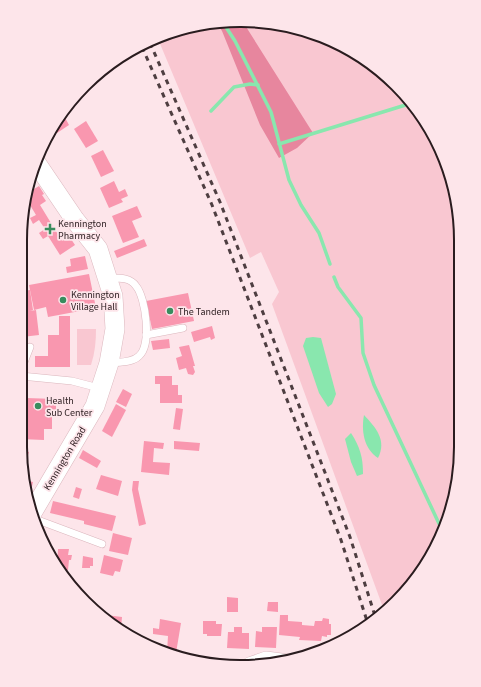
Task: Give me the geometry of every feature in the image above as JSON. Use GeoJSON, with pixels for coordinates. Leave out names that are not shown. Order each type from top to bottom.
{"type":"FeatureCollection","features":[{"type":"Feature","properties":{"kind":"street","name":"Kennington Road"},"geometry":{"type":"LineString","coordinates":[[36,507],[95,406],[109,363],[115,329],[113,296],[98,249],[75,220],[40,168]]}},
{"type":"Feature","properties":{"kind":"lane"},"geometry":{"type":"LineString","coordinates":[[108,278],[130,280],[137,286],[145,309],[146,335],[144,349],[140,356],[133,360],[109,363]]}},
{"type":"Feature","properties":{"kind":"lane"},"geometry":{"type":"LineString","coordinates":[[146,335],[183,328]]}},
{"type":"Feature","properties":{"kind":"lane"},"geometry":{"type":"LineString","coordinates":[[27,355],[30,347]]}},
{"type":"Feature","properties":{"kind":"lane"},"geometry":{"type":"LineString","coordinates":[[27,377],[72,381],[101,389]]}},
{"type":"Feature","properties":{"kind":"lane"},"geometry":{"type":"LineString","coordinates":[[40,521],[102,544]]}},
{"type":"Feature","properties":{"kind":"shaded area"},"geometry":{"type":"Polygon","coordinates":[[[227,27],[254,27],[296,34],[322,43],[359,63],[381,80],[401,100],[418,122],[438,159],[447,185],[454,227],[454,460],[447,502],[432,541],[410,576],[382,606],[272,304],[279,292],[261,252],[250,258],[160,43],[199,31],[227,27]]]}},
{"type":"Feature","properties":{"kind":"shaded area"},"geometry":{"type":"Polygon","coordinates":[[[246,27],[313,133],[297,148],[279,158],[260,125],[220,28],[246,27]]]}},
{"type":"Feature","properties":{"kind":"shaded area"},"geometry":{"type":"Polygon","coordinates":[[[77,329],[96,329],[95,347],[91,365],[77,365],[77,329]]]}},
{"type":"Feature","properties":{"kind":"shaded area"},"geometry":{"type":"Polygon","coordinates":[[[306,338],[321,338],[336,394],[332,404],[328,407],[319,393],[303,346],[306,338]]]}},
{"type":"Feature","properties":{"kind":"shaded area"},"geometry":{"type":"Polygon","coordinates":[[[364,415],[373,425],[381,440],[378,458],[369,450],[363,433],[364,415]]]}},
{"type":"Feature","properties":{"kind":"shaded area"},"geometry":{"type":"Polygon","coordinates":[[[351,433],[359,448],[362,462],[363,474],[357,476],[351,462],[345,439],[351,433]]]}},
{"type":"Feature","properties":{"kind":"building"},"geometry":{"type":"Polygon","coordinates":[[[65,119],[69,125],[57,133],[63,122],[65,119]]]}},
{"type":"Feature","properties":{"kind":"building"},"geometry":{"type":"Polygon","coordinates":[[[86,121],[98,141],[86,148],[74,129],[86,121]]]}},
{"type":"Feature","properties":{"kind":"building"},"geometry":{"type":"Polygon","coordinates":[[[103,150],[114,171],[101,177],[91,156],[103,150]]]}},
{"type":"Feature","properties":{"kind":"building"},"geometry":{"type":"Polygon","coordinates":[[[114,181],[119,192],[125,189],[128,196],[121,199],[123,202],[109,208],[100,188],[114,181]]]}},
{"type":"Feature","properties":{"kind":"building"},"geometry":{"type":"Polygon","coordinates":[[[39,186],[44,194],[42,195],[46,201],[40,205],[62,241],[69,236],[75,245],[60,255],[48,236],[43,239],[39,233],[45,229],[39,220],[33,224],[30,218],[36,215],[30,205],[33,190],[39,186]]]}},
{"type":"Feature","properties":{"kind":"building"},"geometry":{"type":"Polygon","coordinates":[[[137,206],[142,217],[132,221],[139,237],[123,243],[112,216],[137,206]]]}},
{"type":"Feature","properties":{"kind":"building"},"geometry":{"type":"Polygon","coordinates":[[[144,239],[147,246],[117,258],[114,251],[144,239]]]}},
{"type":"Feature","properties":{"kind":"building"},"geometry":{"type":"Polygon","coordinates":[[[85,256],[88,269],[67,273],[66,267],[71,266],[70,259],[85,256]]]}},
{"type":"Feature","properties":{"kind":"building","name":"Kennington Village Hall"},"geometry":{"type":"Polygon","coordinates":[[[89,274],[96,308],[48,317],[46,307],[34,310],[29,285],[89,274]]]}},
{"type":"Feature","properties":{"kind":"building"},"geometry":{"type":"Polygon","coordinates":[[[27,290],[30,290],[33,310],[30,311],[36,310],[39,335],[27,336],[27,290]]]}},
{"type":"Feature","properties":{"kind":"building","name":"The Tandem"},"geometry":{"type":"Polygon","coordinates":[[[188,293],[194,321],[152,329],[146,301],[188,293]]]}},
{"type":"Feature","properties":{"kind":"building"},"geometry":{"type":"Polygon","coordinates":[[[59,316],[70,316],[70,367],[35,367],[35,356],[48,356],[48,335],[59,335],[59,316]]]}},
{"type":"Feature","properties":{"kind":"building"},"geometry":{"type":"Polygon","coordinates":[[[212,326],[215,338],[211,340],[210,337],[194,342],[191,332],[212,326]]]}},
{"type":"Feature","properties":{"kind":"building"},"geometry":{"type":"Polygon","coordinates":[[[169,339],[170,348],[153,350],[151,341],[169,339]]]}},
{"type":"Feature","properties":{"kind":"building"},"geometry":{"type":"Polygon","coordinates":[[[189,345],[195,366],[193,366],[195,372],[193,375],[188,374],[186,368],[179,370],[176,358],[182,356],[179,347],[189,345]]]}},
{"type":"Feature","properties":{"kind":"building"},"geometry":{"type":"Polygon","coordinates":[[[155,376],[172,376],[172,385],[178,385],[178,395],[182,395],[182,403],[160,403],[160,384],[155,384],[155,376]]]}},
{"type":"Feature","properties":{"kind":"building"},"geometry":{"type":"Polygon","coordinates":[[[123,389],[132,394],[126,407],[116,402],[123,389]]]}},
{"type":"Feature","properties":{"kind":"building","name":"Health Sub Center"},"geometry":{"type":"Polygon","coordinates":[[[27,398],[56,399],[56,414],[61,414],[61,417],[52,417],[52,429],[44,429],[44,440],[27,439],[27,398]]]}},
{"type":"Feature","properties":{"kind":"building"},"geometry":{"type":"Polygon","coordinates":[[[116,404],[126,410],[112,437],[102,431],[116,404]]]}},
{"type":"Feature","properties":{"kind":"building"},"geometry":{"type":"Polygon","coordinates":[[[176,408],[183,409],[180,430],[173,429],[176,408]]]}},
{"type":"Feature","properties":{"kind":"building"},"geometry":{"type":"Polygon","coordinates":[[[144,441],[164,443],[163,449],[154,448],[153,462],[170,463],[169,475],[141,472],[144,441]]]}},
{"type":"Feature","properties":{"kind":"building"},"geometry":{"type":"Polygon","coordinates":[[[174,441],[200,443],[199,451],[174,449],[174,441]]]}},
{"type":"Feature","properties":{"kind":"building"},"geometry":{"type":"Polygon","coordinates":[[[83,450],[101,461],[97,468],[79,458],[83,450]]]}},
{"type":"Feature","properties":{"kind":"building"},"geometry":{"type":"Polygon","coordinates":[[[101,475],[122,481],[118,496],[96,489],[101,475]]]}},
{"type":"Feature","properties":{"kind":"building"},"geometry":{"type":"Polygon","coordinates":[[[30,481],[33,482],[31,489],[30,481]]]}},
{"type":"Feature","properties":{"kind":"building"},"geometry":{"type":"Polygon","coordinates":[[[133,481],[139,481],[138,489],[146,524],[139,526],[132,490],[133,481]]]}},
{"type":"Feature","properties":{"kind":"building"},"geometry":{"type":"Polygon","coordinates":[[[76,487],[82,489],[79,499],[73,497],[76,487]]]}},
{"type":"Feature","properties":{"kind":"building"},"geometry":{"type":"Polygon","coordinates":[[[53,501],[116,516],[112,531],[84,524],[84,521],[50,513],[53,501]]]}},
{"type":"Feature","properties":{"kind":"building"},"geometry":{"type":"Polygon","coordinates":[[[113,533],[132,538],[128,555],[109,551],[113,533]]]}},
{"type":"Feature","properties":{"kind":"building"},"geometry":{"type":"Polygon","coordinates":[[[58,549],[69,549],[68,555],[72,555],[71,560],[69,560],[68,570],[67,570],[58,556],[58,549]]]}},
{"type":"Feature","properties":{"kind":"building"},"geometry":{"type":"Polygon","coordinates":[[[104,555],[123,560],[120,572],[115,571],[113,576],[100,573],[104,555]]]}},
{"type":"Feature","properties":{"kind":"building"},"geometry":{"type":"Polygon","coordinates":[[[83,556],[93,558],[93,566],[90,566],[90,568],[82,568],[83,556]]]}},
{"type":"Feature","properties":{"kind":"building"},"geometry":{"type":"Polygon","coordinates":[[[227,597],[238,598],[238,612],[227,612],[227,597]]]}},
{"type":"Feature","properties":{"kind":"building"},"geometry":{"type":"Polygon","coordinates":[[[268,602],[278,602],[278,612],[267,611],[268,602]]]}},
{"type":"Feature","properties":{"kind":"building"},"geometry":{"type":"Polygon","coordinates":[[[280,615],[288,615],[288,621],[302,622],[302,625],[314,626],[315,621],[322,621],[323,618],[329,619],[329,624],[331,624],[331,635],[327,635],[327,637],[322,636],[321,641],[299,640],[300,637],[279,635],[280,615]]]}},
{"type":"Feature","properties":{"kind":"building"},"geometry":{"type":"Polygon","coordinates":[[[110,616],[122,617],[121,624],[110,616]]]}},
{"type":"Feature","properties":{"kind":"building"},"geometry":{"type":"Polygon","coordinates":[[[160,619],[181,623],[176,650],[167,647],[168,636],[153,634],[153,628],[159,629],[160,619]]]}},
{"type":"Feature","properties":{"kind":"building"},"geometry":{"type":"Polygon","coordinates":[[[203,621],[216,621],[216,624],[222,624],[221,636],[207,636],[207,634],[203,634],[203,621]]]}},
{"type":"Feature","properties":{"kind":"building"},"geometry":{"type":"Polygon","coordinates":[[[234,627],[242,627],[242,633],[249,633],[249,649],[227,648],[228,632],[234,632],[234,627]]]}},
{"type":"Feature","properties":{"kind":"building"},"geometry":{"type":"Polygon","coordinates":[[[262,627],[277,627],[276,648],[255,647],[256,631],[262,632],[262,627]]]}},
{"type":"Feature","properties":{"kind":"waterway"},"geometry":{"type":"LineString","coordinates":[[226,27],[235,41],[271,112],[289,180],[301,205],[319,233],[330,264]]}},
{"type":"Feature","properties":{"kind":"waterway"},"geometry":{"type":"LineString","coordinates":[[211,111],[234,87],[250,84],[258,85]]}},
{"type":"Feature","properties":{"kind":"waterway"},"geometry":{"type":"LineString","coordinates":[[279,144],[405,105]]}},
{"type":"Feature","properties":{"kind":"waterway"},"geometry":{"type":"LineString","coordinates":[[334,277],[338,287],[361,318],[363,353],[374,385],[439,524]]}},
{"type":"Feature","properties":{"kind":"railway"},"geometry":{"type":"LineString","coordinates":[[152,46],[220,202],[350,537],[374,613]]}},
{"type":"Feature","properties":{"kind":"railway"},"geometry":{"type":"LineString","coordinates":[[144,50],[212,205],[341,540],[366,619]]}},
{"type":"Feature","properties":{"kind":"place","name":"Kennington Pharmacy"},"geometry":{"type":"Point","coordinates":[50,229]}},
{"type":"Feature","properties":{"kind":"place","name":"Kennington Village Hall"},"geometry":{"type":"Point","coordinates":[63,300]}},
{"type":"Feature","properties":{"kind":"place","name":"The Tandem"},"geometry":{"type":"Point","coordinates":[170,311]}},
{"type":"Feature","properties":{"kind":"place","name":"Health Sub Center"},"geometry":{"type":"Point","coordinates":[38,406]}}]}
